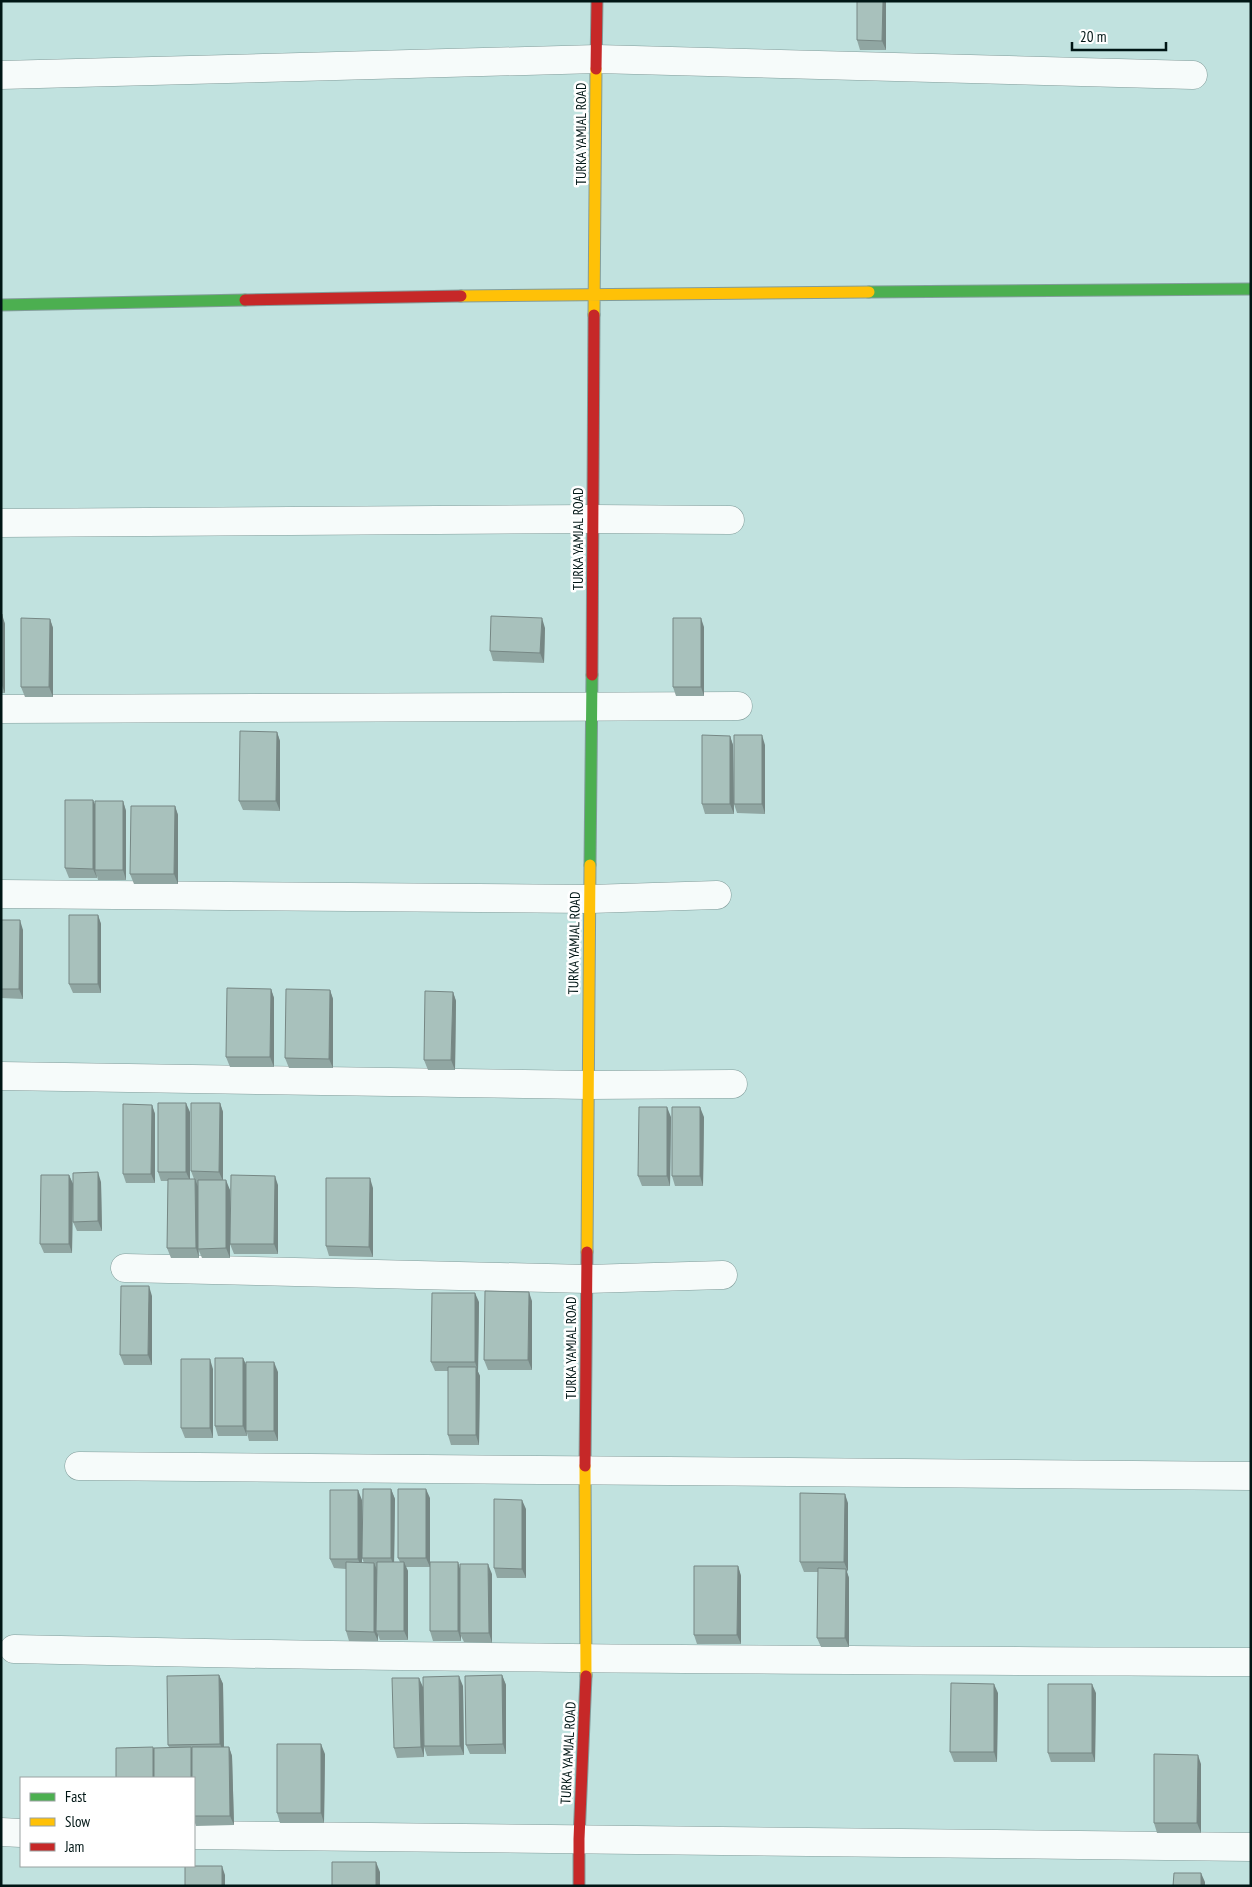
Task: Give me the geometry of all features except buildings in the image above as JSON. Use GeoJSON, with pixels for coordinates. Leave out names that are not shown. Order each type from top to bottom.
{"type":"FeatureCollection","features":[{"type":"Feature","properties":{"kind":"street","name":"TURKA YAMJAL ROAD"},"geometry":{"type":"LineString","coordinates":[[578,1886],[578,1839],[587,1659],[585,1471],[597,1]]}},
{"type":"Feature","properties":{"kind":"street"},"geometry":{"type":"LineString","coordinates":[[1,74],[597,59],[1192,75]]}},
{"type":"Feature","properties":{"kind":"street"},"geometry":{"type":"LineString","coordinates":[[1,305],[595,294],[1251,289]]}},
{"type":"Feature","properties":{"kind":"street"},"geometry":{"type":"LineString","coordinates":[[1,523],[593,519],[730,520]]}},
{"type":"Feature","properties":{"kind":"street"},"geometry":{"type":"LineString","coordinates":[[1,709],[738,706]]}},
{"type":"Feature","properties":{"kind":"street"},"geometry":{"type":"LineString","coordinates":[[1,894],[590,899],[717,895]]}},
{"type":"Feature","properties":{"kind":"street"},"geometry":{"type":"LineString","coordinates":[[1,1076],[588,1085],[733,1084]]}},
{"type":"Feature","properties":{"kind":"street"},"geometry":{"type":"LineString","coordinates":[[125,1268],[587,1279],[723,1275]]}},
{"type":"Feature","properties":{"kind":"street"},"geometry":{"type":"LineString","coordinates":[[79,1466],[1251,1476]]}},
{"type":"Feature","properties":{"kind":"street"},"geometry":{"type":"LineString","coordinates":[[14,1649],[190,1654],[587,1659],[1251,1662]]}},
{"type":"Feature","properties":{"kind":"street"},"geometry":{"type":"LineString","coordinates":[[1,1832],[20,1833]]}},
{"type":"Feature","properties":{"kind":"street"},"geometry":{"type":"LineString","coordinates":[[195,1835],[1251,1847]]}},
{"type":"Feature","properties":{"kind":"traffic: fast"},"geometry":{"type":"LineString","coordinates":[[869,292],[1251,289]]}},
{"type":"Feature","properties":{"kind":"traffic: fast"},"geometry":{"type":"LineString","coordinates":[[1,305],[245,300]]}},
{"type":"Feature","properties":{"kind":"traffic: fast"},"geometry":{"type":"LineString","coordinates":[[590,865],[592,675]]}},
{"type":"Feature","properties":{"kind":"traffic: slow"},"geometry":{"type":"LineString","coordinates":[[594,315],[596,69]]}},
{"type":"Feature","properties":{"kind":"traffic: slow"},"geometry":{"type":"LineString","coordinates":[[461,296],[869,292]]}},
{"type":"Feature","properties":{"kind":"traffic: slow"},"geometry":{"type":"LineString","coordinates":[[587,1252],[590,865]]}},
{"type":"Feature","properties":{"kind":"traffic: slow"},"geometry":{"type":"LineString","coordinates":[[585,1466],[586,1676]]}},
{"type":"Feature","properties":{"kind":"traffic: jam"},"geometry":{"type":"LineString","coordinates":[[596,69],[597,1]]}},
{"type":"Feature","properties":{"kind":"traffic: jam"},"geometry":{"type":"LineString","coordinates":[[245,300],[461,296]]}},
{"type":"Feature","properties":{"kind":"traffic: jam"},"geometry":{"type":"LineString","coordinates":[[592,675],[594,315]]}},
{"type":"Feature","properties":{"kind":"traffic: jam"},"geometry":{"type":"LineString","coordinates":[[585,1466],[587,1252]]}},
{"type":"Feature","properties":{"kind":"traffic: jam"},"geometry":{"type":"LineString","coordinates":[[579,1886],[579,1839],[586,1676]]}}]}
